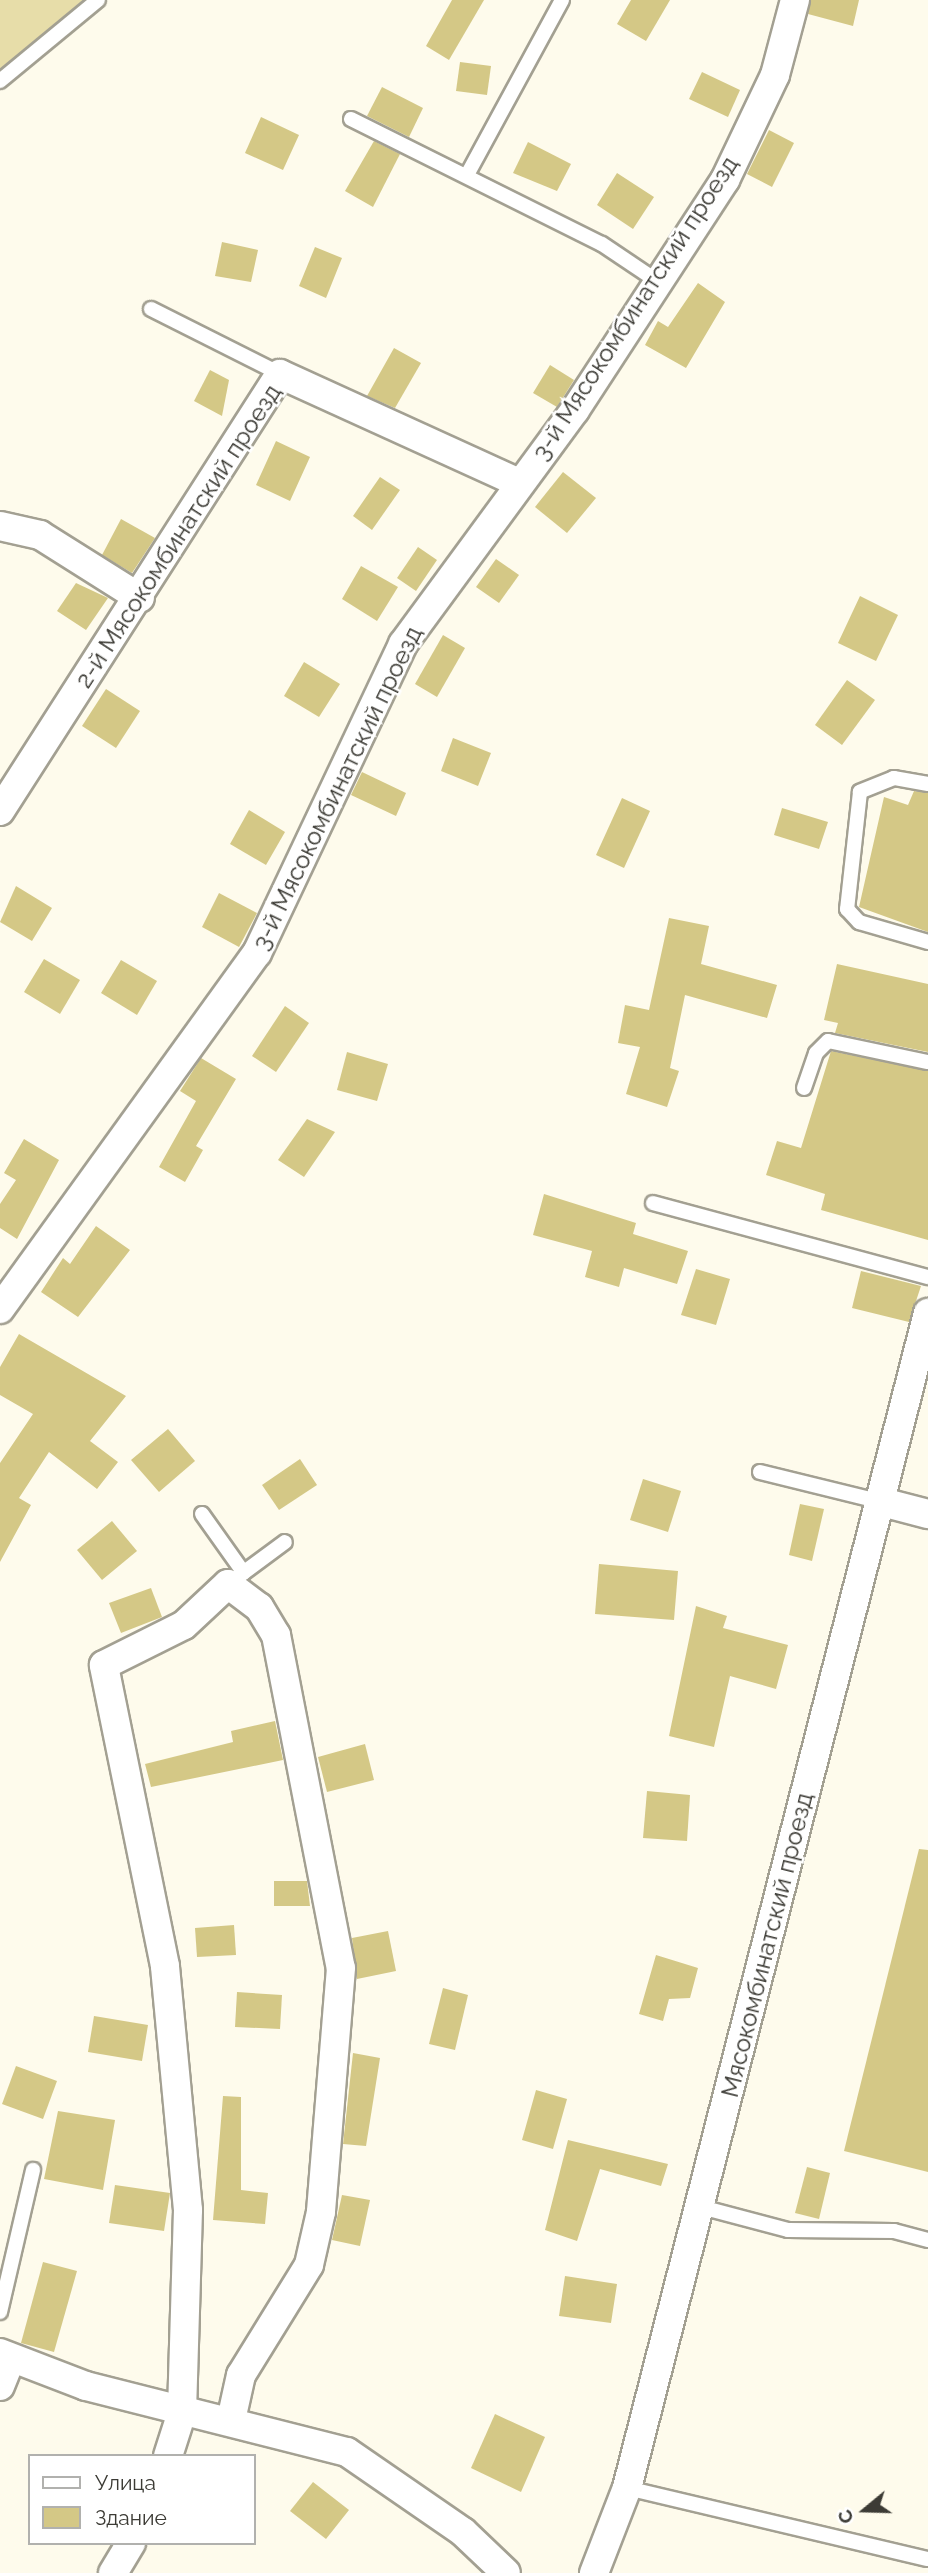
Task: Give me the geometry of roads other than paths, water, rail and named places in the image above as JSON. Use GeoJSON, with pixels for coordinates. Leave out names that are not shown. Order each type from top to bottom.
{"type":"FeatureCollection","features":[{"type":"Feature","properties":{"kind":"street","name":"3-й Мясокомбинатский проезд"},"geometry":{"type":"LineString","coordinates":[[0,1309],[257,953],[403,644],[575,410],[725,180],[775,75],[795,0]]}},
{"type":"Feature","properties":{"kind":"street","name":"2-й Мясокомбинатский проезд"},"geometry":{"type":"LineString","coordinates":[[0,811],[140,598],[280,374],[519,484]]}},
{"type":"Feature","properties":{"kind":"street"},"geometry":{"type":"LineString","coordinates":[[0,526],[40,535],[140,598]]}},
{"type":"Feature","properties":{"kind":"street","name":"Мясокомбинатский проезд"},"geometry":{"type":"LineString","coordinates":[[594,2573],[627,2488],[928,1313]]}},
{"type":"Feature","properties":{"kind":"street"},"geometry":{"type":"LineString","coordinates":[[878,1501],[928,1514]]}},
{"type":"Feature","properties":{"kind":"street"},"geometry":{"type":"LineString","coordinates":[[169,2454],[182,2412],[188,2210],[165,1966],[104,1665],[184,1625],[236,1578],[259,1607],[276,1635],[341,1968],[321,2213],[309,2264],[241,2375],[231,2420]]}},
{"type":"Feature","properties":{"kind":"street"},"geometry":{"type":"LineString","coordinates":[[0,2386],[5,2356],[182,2412],[231,2420],[347,2452],[463,2532],[506,2573]]}},
{"type":"Feature","properties":{"kind":"street"},"geometry":{"type":"LineString","coordinates":[[113,2573],[130,2545]]}},
{"type":"Feature","properties":{"kind":"lane"},"geometry":{"type":"LineString","coordinates":[[0,81],[98,0]]}},
{"type":"Feature","properties":{"kind":"lane"},"geometry":{"type":"LineString","coordinates":[[467,175],[562,0]]}},
{"type":"Feature","properties":{"kind":"lane"},"geometry":{"type":"LineString","coordinates":[[351,119],[602,244],[657,281]]}},
{"type":"Feature","properties":{"kind":"lane"},"geometry":{"type":"LineString","coordinates":[[151,309],[280,374]]}},
{"type":"Feature","properties":{"kind":"lane"},"geometry":{"type":"LineString","coordinates":[[928,784],[894,778],[860,792],[847,909],[859,922],[928,942]]}},
{"type":"Feature","properties":{"kind":"lane"},"geometry":{"type":"LineString","coordinates":[[804,1088],[816,1053],[828,1041],[928,1062]]}},
{"type":"Feature","properties":{"kind":"lane"},"geometry":{"type":"LineString","coordinates":[[653,1203],[928,1277]]}},
{"type":"Feature","properties":{"kind":"lane"},"geometry":{"type":"LineString","coordinates":[[760,1472],[878,1501]]}},
{"type":"Feature","properties":{"kind":"lane"},"geometry":{"type":"LineString","coordinates":[[202,1514],[236,1578],[285,1542]]}},
{"type":"Feature","properties":{"kind":"lane"},"geometry":{"type":"LineString","coordinates":[[0,2312],[33,2170]]}},
{"type":"Feature","properties":{"kind":"lane"},"geometry":{"type":"LineString","coordinates":[[701,2207],[788,2230],[894,2231],[928,2240]]}},
{"type":"Feature","properties":{"kind":"lane"},"geometry":{"type":"LineString","coordinates":[[627,2488],[928,2559]]}}]}
